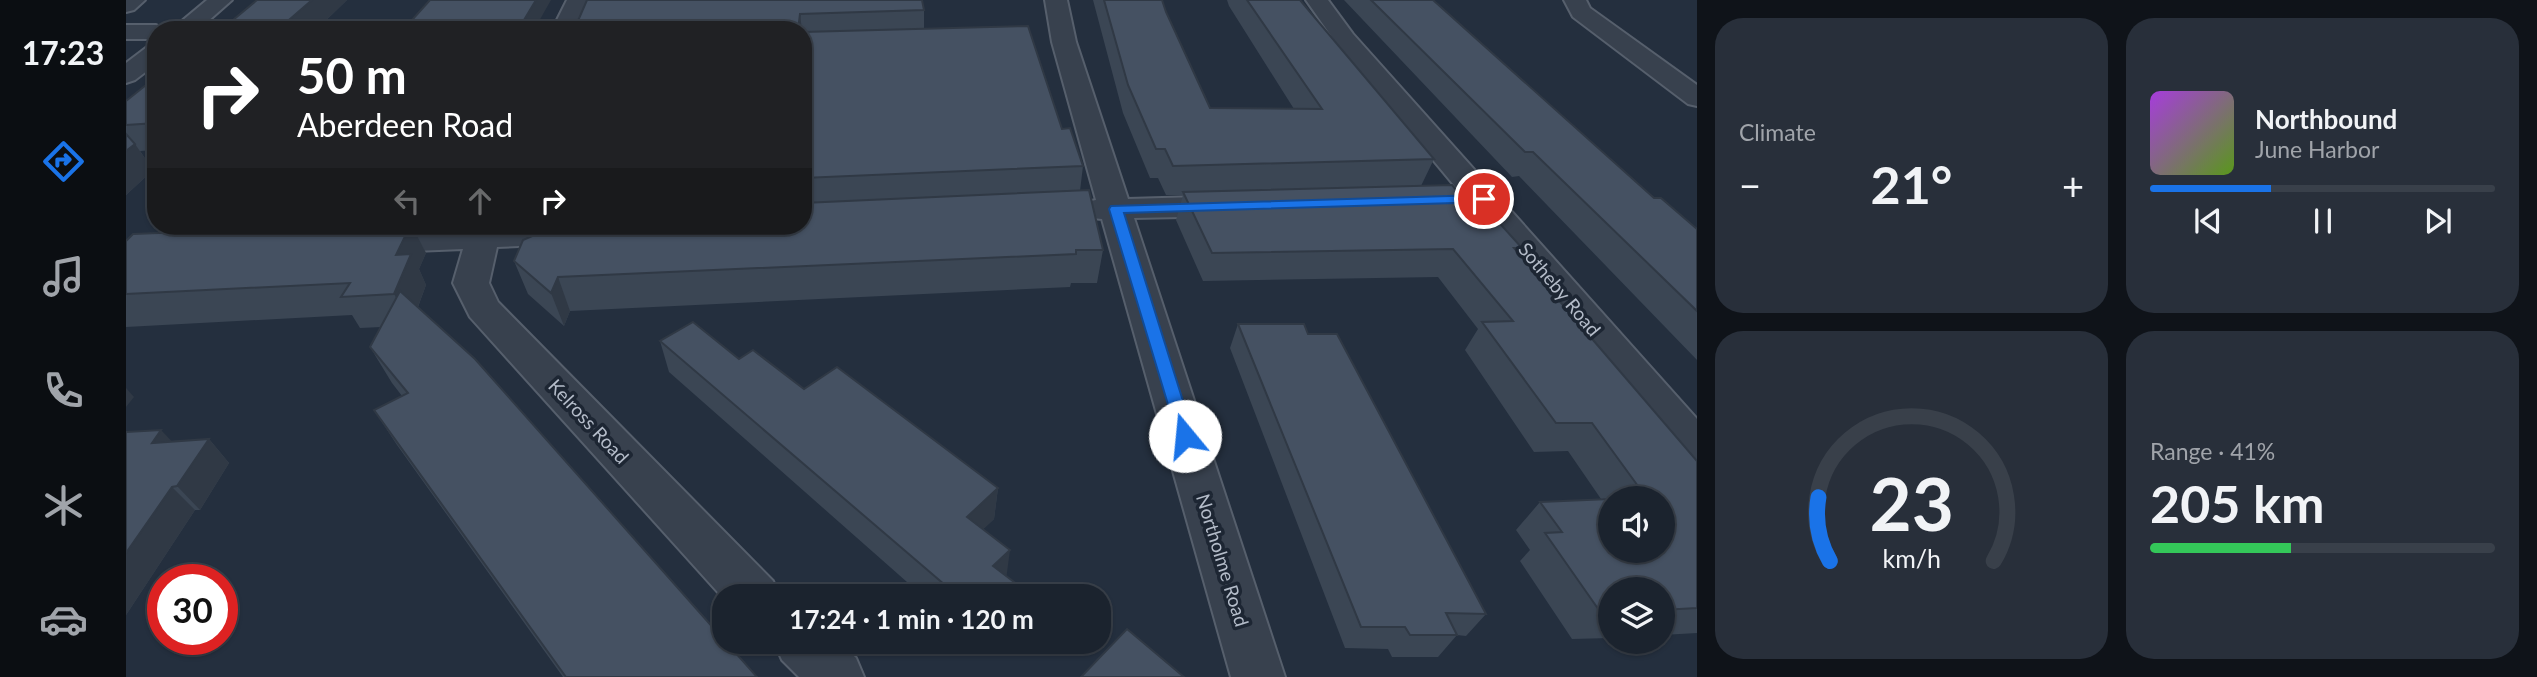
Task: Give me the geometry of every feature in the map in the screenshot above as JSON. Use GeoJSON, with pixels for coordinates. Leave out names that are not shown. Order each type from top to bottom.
{"type":"FeatureCollection","features":[{"type":"Feature","properties":{"kind":"street"},"geometry":{"type":"LineString","coordinates":[[126,5],[134,0]]}},
{"type":"Feature","properties":{"kind":"street"},"geometry":{"type":"LineString","coordinates":[[194,21],[221,0]]}},
{"type":"Feature","properties":{"kind":"street"},"geometry":{"type":"LineString","coordinates":[[568,21],[578,0]]}},
{"type":"Feature","properties":{"kind":"street","name":"Northolme Road"},"geometry":{"type":"LineString","coordinates":[[1056,0],[1051,43],[1116,209],[1258,677]]}},
{"type":"Feature","properties":{"kind":"street","name":"Sotheby Road"},"geometry":{"type":"LineString","coordinates":[[1317,0],[1345,39],[1697,448]]}},
{"type":"Feature","properties":{"kind":"street"},"geometry":{"type":"LineString","coordinates":[[1575,0],[1581,12],[1697,98]]}},
{"type":"Feature","properties":{"kind":"street"},"geometry":{"type":"LineString","coordinates":[[126,32],[147,32]]}},
{"type":"Feature","properties":{"kind":"street"},"geometry":{"type":"LineString","coordinates":[[126,75],[147,59]]}},
{"type":"Feature","properties":{"kind":"street"},"geometry":{"type":"LineString","coordinates":[[1374,202],[1484,199]]}},
{"type":"Feature","properties":{"kind":"street"},"geometry":{"type":"LineString","coordinates":[[1063,211],[1263,205]]}},
{"type":"Feature","properties":{"kind":"street"},"geometry":{"type":"LineString","coordinates":[[330,245],[448,235]]}},
{"type":"Feature","properties":{"kind":"street","name":"Kelross Road"},"geometry":{"type":"LineString","coordinates":[[483,235],[471,283],[483,308],[743,584]]}},
{"type":"Feature","properties":{"kind":"street"},"geometry":{"type":"LineString","coordinates":[[813,654],[837,677]]}},
{"type":"Feature","properties":{"kind":"building"},"geometry":{"type":"Polygon","coordinates":[[[257,0],[312,0],[288,21],[232,21],[257,0]]]}},
{"type":"Feature","properties":{"kind":"building"},"geometry":{"type":"Polygon","coordinates":[[[430,0],[536,0],[523,21],[411,21],[430,0]]]}},
{"type":"Feature","properties":{"kind":"building"},"geometry":{"type":"Polygon","coordinates":[[[587,0],[922,0],[924,10],[800,14],[799,21],[578,21],[587,0]]]}},
{"type":"Feature","properties":{"kind":"building"},"geometry":{"type":"Polygon","coordinates":[[[1104,0],[1162,0],[1210,108],[1322,109],[1247,0],[1300,0],[1434,159],[1173,166],[1165,149],[1156,149],[1128,85],[1104,0]]]}},
{"type":"Feature","properties":{"kind":"building"},"geometry":{"type":"Polygon","coordinates":[[[1371,0],[1433,0],[1654,198],[1661,198],[1697,229],[1697,311],[1533,152],[1525,152],[1371,0]]]}},
{"type":"Feature","properties":{"kind":"building"},"geometry":{"type":"Polygon","coordinates":[[[1028,26],[1062,129],[1070,128],[1083,166],[812,178],[812,32],[1028,26]]]}},
{"type":"Feature","properties":{"kind":"building"},"geometry":{"type":"Polygon","coordinates":[[[147,84],[147,124],[126,125],[126,101],[147,84]]]}},
{"type":"Feature","properties":{"kind":"building"},"geometry":{"type":"Polygon","coordinates":[[[126,134],[135,144],[126,151],[126,134]]]}},
{"type":"Feature","properties":{"kind":"building"},"geometry":{"type":"Polygon","coordinates":[[[1452,185],[1471,208],[1485,207],[1522,248],[1514,248],[1697,461],[1697,608],[1675,609],[1675,577],[1598,577],[1598,609],[1545,533],[1562,532],[1540,502],[1598,500],[1598,563],[1675,563],[1675,486],[1638,486],[1592,423],[1556,423],[1482,322],[1513,321],[1453,249],[1212,253],[1183,192],[1452,185]]]}},
{"type":"Feature","properties":{"kind":"building"},"geometry":{"type":"Polygon","coordinates":[[[1089,190],[1103,250],[1076,250],[1076,254],[558,277],[551,293],[514,261],[523,240],[534,235],[812,235],[812,203],[1089,190]]]}},
{"type":"Feature","properties":{"kind":"building"},"geometry":{"type":"Polygon","coordinates":[[[133,234],[406,235],[396,255],[411,254],[394,294],[341,297],[350,283],[126,294],[126,241],[133,234]]]}},
{"type":"Feature","properties":{"kind":"building"},"geometry":{"type":"Polygon","coordinates":[[[400,291],[475,359],[712,626],[712,654],[737,654],[757,677],[566,677],[374,410],[408,393],[370,347],[400,291]]]}},
{"type":"Feature","properties":{"kind":"building"},"geometry":{"type":"Polygon","coordinates":[[[693,322],[739,359],[753,350],[804,389],[837,367],[998,488],[967,517],[1010,550],[993,566],[1017,584],[944,584],[660,341],[693,322]]]}},
{"type":"Feature","properties":{"kind":"building"},"geometry":{"type":"Polygon","coordinates":[[[1238,324],[1304,324],[1308,334],[1337,334],[1486,614],[1446,613],[1457,635],[1410,635],[1405,627],[1361,627],[1238,324]]]}},
{"type":"Feature","properties":{"kind":"building"},"geometry":{"type":"Polygon","coordinates":[[[161,430],[152,443],[209,439],[126,553],[126,432],[161,430]]]}},
{"type":"Feature","properties":{"kind":"building"},"geometry":{"type":"Polygon","coordinates":[[[1127,629],[1184,677],[1081,677],[1103,654],[1111,654],[1111,646],[1127,629]]]}},
{"type":"Feature","properties":{"kind":"route"},"geometry":{"type":"LineString","coordinates":[[1185,436],[1116,209],[1484,199]]}}]}
